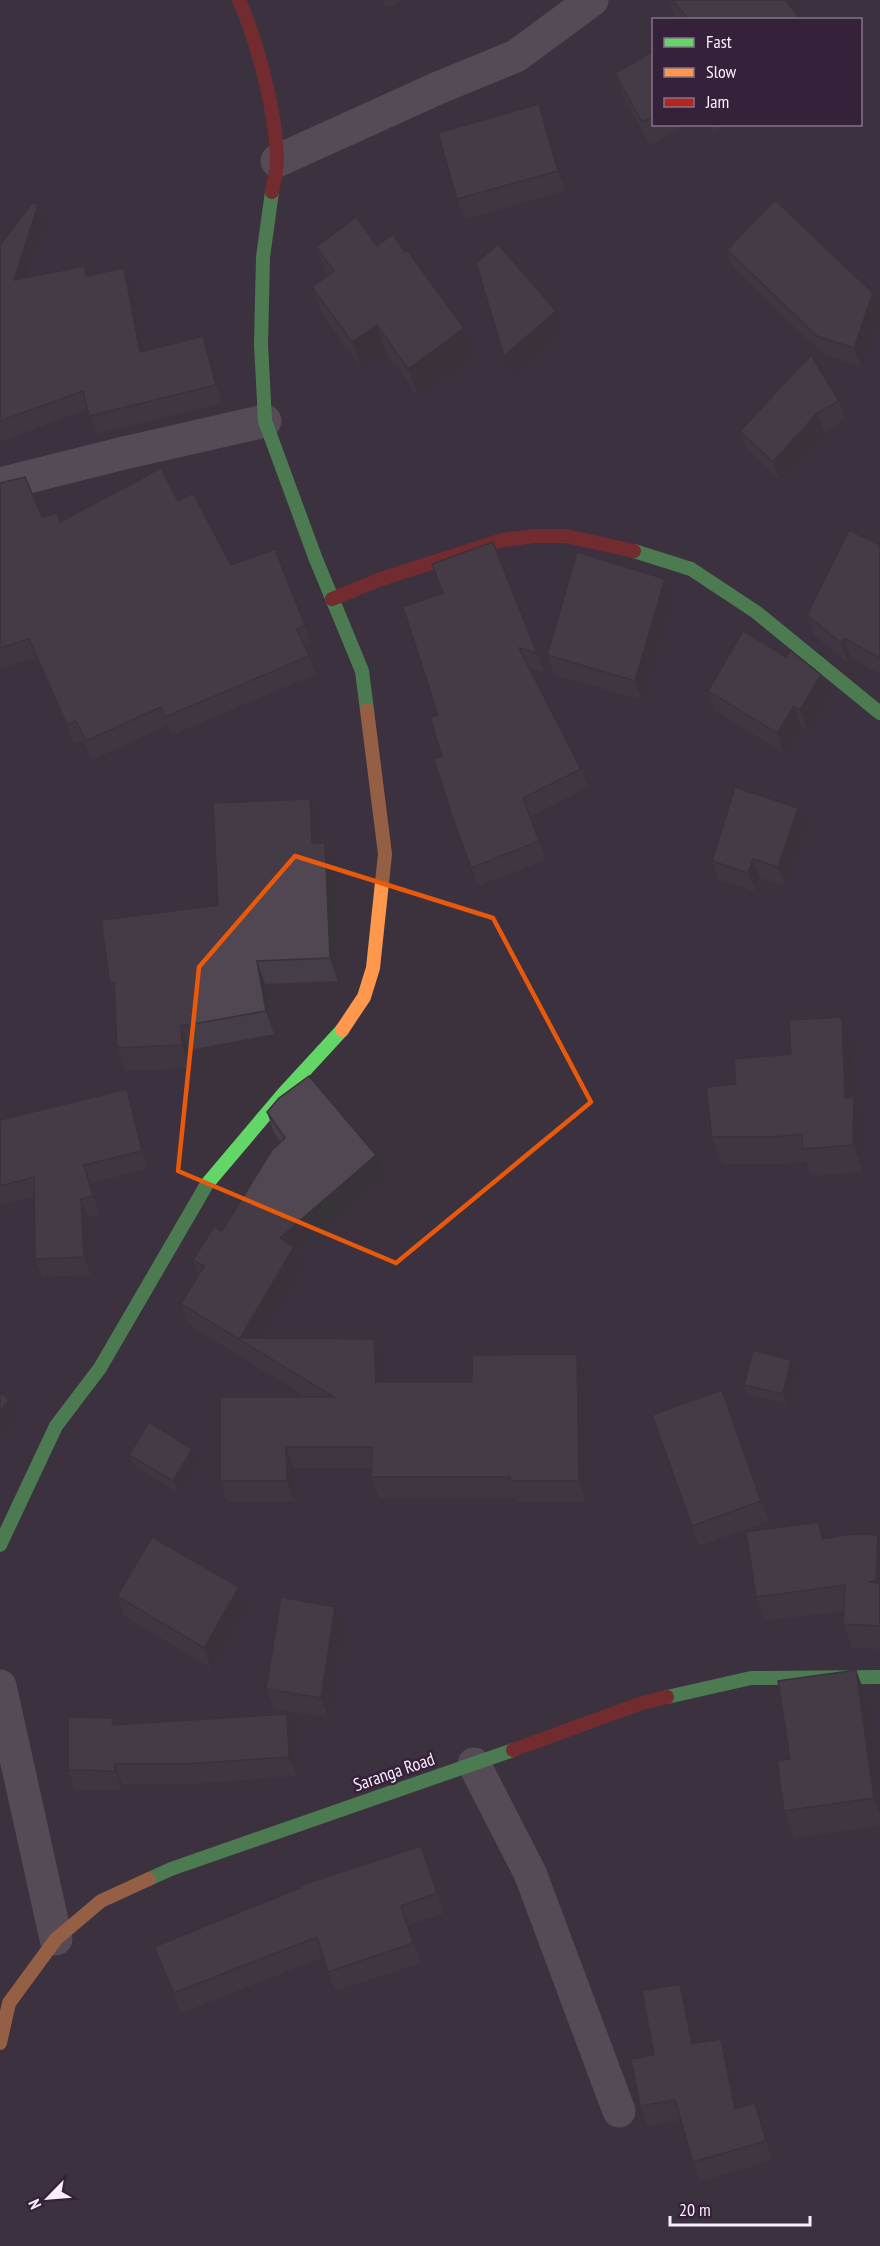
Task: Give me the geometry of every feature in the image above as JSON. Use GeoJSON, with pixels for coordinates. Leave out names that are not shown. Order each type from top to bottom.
{"type":"FeatureCollection","features":[{"type":"Feature","properties":{"kind":"street"},"geometry":{"type":"LineString","coordinates":[[0,1545],[56,1426],[100,1368],[207,1184],[284,1093],[343,1029],[364,998],[373,968],[385,854],[362,671],[265,421],[261,344],[263,258],[277,161],[270,100],[246,16],[239,0]]}},
{"type":"Feature","properties":{"kind":"street"},"geometry":{"type":"LineString","coordinates":[[277,161],[438,88],[516,56],[592,0]]}},
{"type":"Feature","properties":{"kind":"street"},"geometry":{"type":"LineString","coordinates":[[0,484],[265,421]]}},
{"type":"Feature","properties":{"kind":"street"},"geometry":{"type":"LineString","coordinates":[[332,598],[381,579],[503,540],[536,536],[566,536],[626,548],[691,569],[756,612],[880,713]]}},
{"type":"Feature","properties":{"kind":"street","name":"Saranga Road"},"geometry":{"type":"LineString","coordinates":[[0,2043],[9,2003],[56,1939],[101,1901],[171,1869],[642,1703],[751,1678],[880,1677]]}},
{"type":"Feature","properties":{"kind":"street"},"geometry":{"type":"LineString","coordinates":[[0,1686],[56,1939]]}},
{"type":"Feature","properties":{"kind":"street"},"geometry":{"type":"LineString","coordinates":[[474,1764],[530,1873],[619,2111]]}},
{"type":"Feature","properties":{"kind":"highlighted area"},"geometry":{"type":"Polygon","coordinates":[[[295,856],[493,918],[591,1102],[396,1263],[178,1171],[199,967],[295,856]]]}},
{"type":"Feature","properties":{"kind":"building"},"geometry":{"type":"Polygon","coordinates":[[[672,0],[785,0],[800,18],[687,18],[672,0]]]}},
{"type":"Feature","properties":{"kind":"building"},"geometry":{"type":"Polygon","coordinates":[[[652,52],[652,117],[642,122],[615,73],[652,52]]]}},
{"type":"Feature","properties":{"kind":"building"},"geometry":{"type":"Polygon","coordinates":[[[539,104],[558,171],[457,199],[438,133],[539,104]]]}},
{"type":"Feature","properties":{"kind":"building"},"geometry":{"type":"Polygon","coordinates":[[[775,200],[873,293],[854,348],[817,336],[727,250],[775,200]]]}},
{"type":"Feature","properties":{"kind":"building"},"geometry":{"type":"Polygon","coordinates":[[[33,202],[38,205],[14,280],[85,266],[86,276],[124,268],[140,352],[203,336],[216,385],[89,416],[83,391],[0,421],[0,245],[33,202]]]}},
{"type":"Feature","properties":{"kind":"building"},"geometry":{"type":"Polygon","coordinates":[[[356,217],[377,246],[393,234],[464,328],[408,369],[377,325],[352,342],[312,287],[334,271],[316,247],[356,217]]]}},
{"type":"Feature","properties":{"kind":"building"},"geometry":{"type":"Polygon","coordinates":[[[498,244],[556,311],[504,356],[476,263],[498,244]]]}},
{"type":"Feature","properties":{"kind":"building"},"geometry":{"type":"Polygon","coordinates":[[[811,355],[839,401],[817,413],[773,462],[740,431],[811,355]]]}},
{"type":"Feature","properties":{"kind":"building"},"geometry":{"type":"Polygon","coordinates":[[[161,468],[178,501],[193,493],[231,565],[275,549],[305,625],[297,629],[309,656],[165,717],[161,707],[86,741],[76,721],[67,725],[29,639],[0,648],[0,483],[25,477],[42,517],[57,513],[60,522],[161,468]]]}},
{"type":"Feature","properties":{"kind":"building"},"geometry":{"type":"Polygon","coordinates":[[[849,530],[880,545],[880,658],[844,638],[841,643],[807,615],[849,530]]]}},
{"type":"Feature","properties":{"kind":"building"},"geometry":{"type":"Polygon","coordinates":[[[493,542],[537,653],[519,648],[581,769],[523,798],[539,841],[471,868],[434,759],[442,757],[430,717],[438,715],[403,607],[443,593],[432,564],[493,542]]]}},
{"type":"Feature","properties":{"kind":"building"},"geometry":{"type":"Polygon","coordinates":[[[577,552],[665,579],[635,681],[547,655],[577,552]]]}},
{"type":"Feature","properties":{"kind":"building"},"geometry":{"type":"Polygon","coordinates":[[[743,631],[786,657],[790,650],[821,675],[800,710],[794,706],[777,733],[708,691],[743,631]]]}},
{"type":"Feature","properties":{"kind":"building"},"geometry":{"type":"Polygon","coordinates":[[[735,787],[798,808],[778,867],[753,859],[748,873],[712,861],[735,787]]]}},
{"type":"Feature","properties":{"kind":"building"},"geometry":{"type":"Polygon","coordinates":[[[310,799],[312,843],[325,843],[330,958],[257,961],[266,1011],[181,1026],[182,1045],[117,1048],[114,983],[110,984],[101,920],[218,905],[213,803],[310,799]]]}},
{"type":"Feature","properties":{"kind":"building"},"geometry":{"type":"Polygon","coordinates":[[[842,1017],[845,1098],[854,1097],[853,1145],[802,1149],[802,1134],[772,1137],[712,1137],[706,1087],[736,1084],[734,1059],[791,1054],[789,1020],[842,1017]]]}},
{"type":"Feature","properties":{"kind":"building"},"geometry":{"type":"Polygon","coordinates":[[[309,1076],[376,1155],[280,1238],[294,1247],[240,1338],[374,1339],[376,1382],[472,1382],[472,1355],[577,1354],[579,1481],[510,1481],[510,1477],[371,1477],[372,1447],[286,1447],[287,1481],[220,1481],[220,1397],[334,1397],[181,1304],[204,1266],[193,1260],[214,1226],[222,1231],[272,1150],[285,1138],[267,1112],[279,1098],[309,1076]]]}},
{"type":"Feature","properties":{"kind":"building"},"geometry":{"type":"Polygon","coordinates":[[[127,1089],[142,1151],[84,1165],[93,1196],[81,1199],[84,1257],[35,1259],[34,1177],[0,1186],[0,1120],[127,1089]]]}},
{"type":"Feature","properties":{"kind":"building"},"geometry":{"type":"Polygon","coordinates":[[[753,1350],[791,1360],[783,1394],[744,1385],[753,1350]]]}},
{"type":"Feature","properties":{"kind":"building"},"geometry":{"type":"Polygon","coordinates":[[[722,1390],[761,1501],[692,1526],[652,1415],[722,1390]]]}},
{"type":"Feature","properties":{"kind":"building"},"geometry":{"type":"Polygon","coordinates":[[[0,1392],[9,1400],[0,1411],[0,1392]]]}},
{"type":"Feature","properties":{"kind":"building"},"geometry":{"type":"Polygon","coordinates":[[[149,1422],[192,1449],[173,1481],[129,1455],[149,1422]]]}},
{"type":"Feature","properties":{"kind":"building"},"geometry":{"type":"Polygon","coordinates":[[[819,1522],[822,1539],[852,1534],[878,1535],[876,1581],[869,1582],[880,1583],[880,1626],[843,1624],[845,1585],[756,1597],[746,1532],[819,1522]]]}},
{"type":"Feature","properties":{"kind":"building"},"geometry":{"type":"Polygon","coordinates":[[[152,1537],[239,1587],[204,1648],[117,1596],[152,1537]]]}},
{"type":"Feature","properties":{"kind":"building"},"geometry":{"type":"Polygon","coordinates":[[[281,1597],[335,1607],[321,1698],[266,1689],[281,1597]]]}},
{"type":"Feature","properties":{"kind":"building"},"geometry":{"type":"Polygon","coordinates":[[[856,1670],[874,1798],[784,1811],[777,1761],[790,1759],[778,1681],[856,1670]]]}},
{"type":"Feature","properties":{"kind":"building"},"geometry":{"type":"Polygon","coordinates":[[[287,1714],[289,1757],[186,1764],[115,1764],[115,1771],[68,1770],[68,1717],[113,1718],[112,1725],[287,1714]]]}},
{"type":"Feature","properties":{"kind":"building"},"geometry":{"type":"Polygon","coordinates":[[[421,1846],[437,1893],[401,1906],[413,1943],[328,1972],[317,1937],[174,1993],[154,1947],[300,1888],[299,1886],[421,1846]]]}},
{"type":"Feature","properties":{"kind":"building"},"geometry":{"type":"Polygon","coordinates":[[[680,1984],[692,2044],[721,2039],[735,2109],[755,2103],[766,2141],[693,2162],[675,2100],[640,2106],[631,2059],[654,2055],[642,1991],[680,1984]]]}},
{"type":"Feature","properties":{"kind":"traffic: fast"},"geometry":{"type":"LineString","coordinates":[[272,192],[263,257],[261,344],[265,421],[315,557],[362,671],[367,710]]}},
{"type":"Feature","properties":{"kind":"traffic: fast"},"geometry":{"type":"LineString","coordinates":[[634,551],[691,569],[756,612],[880,713]]}},
{"type":"Feature","properties":{"kind":"traffic: fast"},"geometry":{"type":"LineString","coordinates":[[0,1545],[56,1426],[100,1368],[207,1184],[284,1093],[342,1030]]}},
{"type":"Feature","properties":{"kind":"traffic: fast"},"geometry":{"type":"LineString","coordinates":[[667,1697],[751,1678],[880,1677]]}},
{"type":"Feature","properties":{"kind":"traffic: fast"},"geometry":{"type":"LineString","coordinates":[[149,1879],[171,1869],[513,1750]]}},
{"type":"Feature","properties":{"kind":"traffic: slow"},"geometry":{"type":"LineString","coordinates":[[342,1030],[364,997],[373,968],[385,854],[367,710]]}},
{"type":"Feature","properties":{"kind":"traffic: slow"},"geometry":{"type":"LineString","coordinates":[[0,2043],[9,2003],[56,1939],[101,1901],[149,1879]]}},
{"type":"Feature","properties":{"kind":"traffic: jam"},"geometry":{"type":"LineString","coordinates":[[239,0],[259,57],[270,100],[277,160],[272,192]]}},
{"type":"Feature","properties":{"kind":"traffic: jam"},"geometry":{"type":"LineString","coordinates":[[332,599],[381,579],[503,540],[535,536],[566,536],[634,551]]}},
{"type":"Feature","properties":{"kind":"traffic: jam"},"geometry":{"type":"LineString","coordinates":[[513,1750],[642,1703],[667,1697]]}}]}
